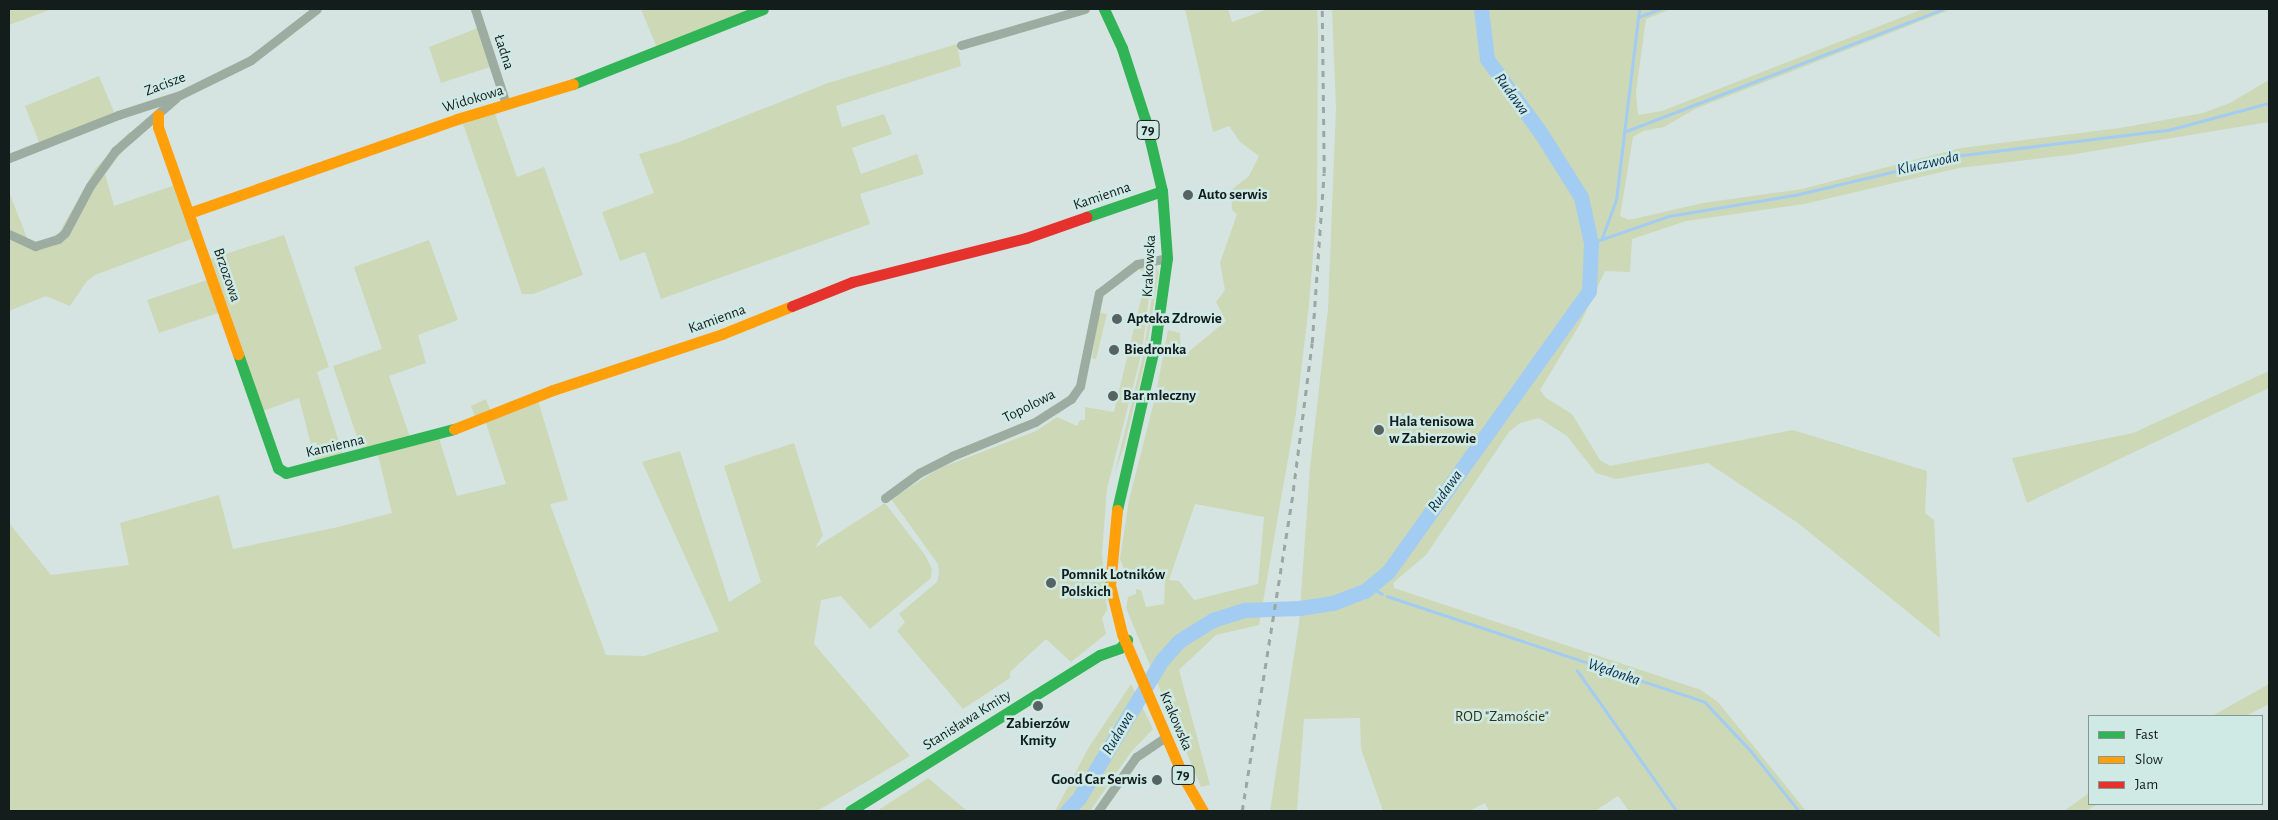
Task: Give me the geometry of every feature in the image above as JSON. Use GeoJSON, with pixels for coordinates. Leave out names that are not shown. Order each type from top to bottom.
{"type":"FeatureCollection","features":[{"type":"Feature","properties":{"kind":"street","name":"Zacisze"},"geometry":{"type":"LineString","coordinates":[[9,158],[118,115],[180,95],[251,60],[317,9]]}},
{"type":"Feature","properties":{"kind":"street","name":"Ładna"},"geometry":{"type":"LineString","coordinates":[[475,9],[506,104]]}},
{"type":"Feature","properties":{"kind":"street","name":"Widokowa"},"geometry":{"type":"LineString","coordinates":[[188,212],[506,104],[595,78],[764,9]]}},
{"type":"Feature","properties":{"kind":"street"},"geometry":{"type":"LineString","coordinates":[[961,45],[1086,9]]}},
{"type":"Feature","properties":{"kind":"street","name":"Krakowska"},"geometry":{"type":"LineString","coordinates":[[1104,9],[1137,92],[1162,191],[1166,258],[1155,344],[1112,525],[1110,560],[1128,630],[1127,640],[1166,737],[1203,811]]}},
{"type":"Feature","properties":{"kind":"street"},"geometry":{"type":"LineString","coordinates":[[9,234],[35,246],[58,239],[65,233],[106,163],[129,136],[158,115],[180,95]]}},
{"type":"Feature","properties":{"kind":"street","name":"Brzozowa"},"geometry":{"type":"LineString","coordinates":[[158,115],[158,126],[278,468],[282,471]]}},
{"type":"Feature","properties":{"kind":"street","name":"Kamienna"},"geometry":{"type":"LineString","coordinates":[[282,471],[335,463],[447,432],[546,393],[753,322],[852,282],[1026,238],[1162,191]]}},
{"type":"Feature","properties":{"kind":"street","name":"Topolowa"},"geometry":{"type":"LineString","coordinates":[[885,498],[945,460],[1035,422],[1071,399],[1080,386],[1099,293],[1137,264],[1166,258]]}},
{"type":"Feature","properties":{"kind":"street","name":"Stanisława Kmity"},"geometry":{"type":"LineString","coordinates":[[850,811],[1100,654],[1110,643],[1127,640]]}},
{"type":"Feature","properties":{"kind":"street"},"geometry":{"type":"LineString","coordinates":[[1098,811],[1136,757],[1166,737]]}},
{"type":"Feature","properties":{"kind":"green space"},"geometry":{"type":"Polygon","coordinates":[[[9,9],[49,9],[49,10],[9,25],[9,9]]]}},
{"type":"Feature","properties":{"kind":"green space"},"geometry":{"type":"Polygon","coordinates":[[[641,9],[755,9],[657,48],[641,9]]]}},
{"type":"Feature","properties":{"kind":"green space"},"geometry":{"type":"Polygon","coordinates":[[[1185,9],[1228,9],[1232,22],[1268,9],[1317,9],[1317,205],[1309,305],[1296,413],[1259,625],[1216,635],[1179,670],[1210,785],[1201,787],[1126,608],[1128,597],[1136,594],[1136,589],[1141,590],[1146,607],[1164,604],[1165,581],[1128,580],[1120,559],[1129,500],[1155,398],[1168,330],[1180,333],[1181,358],[1226,321],[1216,302],[1225,290],[1220,263],[1237,214],[1232,210],[1231,190],[1249,176],[1259,156],[1240,142],[1229,126],[1213,132],[1185,9]],[[1195,504],[1169,580],[1179,581],[1194,600],[1258,584],[1264,517],[1195,504]]]}},
{"type":"Feature","properties":{"kind":"green space","name":"ROD \"Zamoście\""},"geometry":{"type":"Polygon","coordinates":[[[1332,9],[1671,9],[1646,19],[1636,92],[1638,115],[1662,111],[1923,9],[1952,9],[1695,109],[1664,127],[1643,131],[1633,137],[1620,216],[1629,220],[1703,203],[1802,189],[1961,148],[2120,128],[2203,113],[2230,103],[2269,80],[2269,122],[2069,155],[1959,168],[1804,204],[1686,221],[1632,239],[1630,272],[1605,271],[1580,324],[1540,390],[1546,398],[1572,414],[1600,460],[1610,466],[1793,430],[1927,471],[1925,513],[1934,520],[1940,638],[1798,523],[1708,463],[1616,479],[1596,473],[1567,436],[1539,418],[1520,423],[1509,432],[1426,555],[1393,583],[1394,588],[1701,690],[1718,702],[1806,811],[1629,811],[1618,796],[1595,811],[1489,811],[1485,803],[1469,811],[1383,811],[1361,749],[1360,718],[1304,719],[1297,811],[1270,811],[1299,623],[1310,468],[1328,309],[1336,108],[1332,9]]]}},
{"type":"Feature","properties":{"kind":"green space"},"geometry":{"type":"Polygon","coordinates":[[[478,28],[490,67],[441,83],[429,47],[478,28]]]}},
{"type":"Feature","properties":{"kind":"green space"},"geometry":{"type":"Polygon","coordinates":[[[957,44],[961,66],[836,106],[842,127],[884,114],[892,134],[852,148],[861,174],[917,154],[924,174],[860,194],[870,224],[661,299],[645,252],[620,261],[602,212],[654,193],[639,154],[679,142],[828,83],[957,44]]]}},
{"type":"Feature","properties":{"kind":"green space"},"geometry":{"type":"Polygon","coordinates":[[[99,76],[115,114],[39,142],[25,106],[99,76]]]}},
{"type":"Feature","properties":{"kind":"green space"},"geometry":{"type":"Polygon","coordinates":[[[494,111],[517,177],[544,167],[583,275],[533,294],[522,294],[462,121],[494,111]]]}},
{"type":"Feature","properties":{"kind":"green space"},"geometry":{"type":"Polygon","coordinates":[[[129,132],[133,138],[105,174],[114,206],[175,185],[194,238],[95,275],[87,281],[70,306],[46,296],[9,311],[9,192],[27,238],[36,242],[59,233],[95,169],[129,132]]]}},
{"type":"Feature","properties":{"kind":"green space"},"geometry":{"type":"Polygon","coordinates":[[[284,235],[329,367],[317,372],[344,458],[316,464],[299,398],[263,411],[207,260],[284,235]]]}},
{"type":"Feature","properties":{"kind":"green space"},"geometry":{"type":"Polygon","coordinates":[[[429,240],[458,320],[418,335],[426,363],[389,376],[411,440],[362,452],[333,366],[382,349],[354,267],[429,240]]]}},
{"type":"Feature","properties":{"kind":"green space"},"geometry":{"type":"Polygon","coordinates":[[[1144,265],[1153,267],[1142,351],[1107,489],[1102,553],[1107,610],[1102,618],[1106,634],[1071,662],[1046,639],[1010,672],[1010,678],[963,709],[897,631],[905,622],[899,614],[937,582],[939,573],[938,564],[891,499],[940,468],[1036,431],[1057,417],[1077,426],[1080,420],[1085,420],[1085,407],[1114,412],[1147,274],[1138,269],[1144,265]]]}},
{"type":"Feature","properties":{"kind":"green space"},"geometry":{"type":"Polygon","coordinates":[[[1156,266],[1159,272],[1144,365],[1124,447],[1115,472],[1144,351],[1156,266]]]}},
{"type":"Feature","properties":{"kind":"green space"},"geometry":{"type":"Polygon","coordinates":[[[210,279],[221,312],[159,333],[147,300],[210,279]]]}},
{"type":"Feature","properties":{"kind":"green space"},"geometry":{"type":"Polygon","coordinates":[[[1098,312],[1107,314],[1096,359],[1092,358],[1098,312]]]}},
{"type":"Feature","properties":{"kind":"green space"},"geometry":{"type":"Polygon","coordinates":[[[2269,371],[2269,388],[2027,503],[2012,458],[2133,433],[2269,371]]]}},
{"type":"Feature","properties":{"kind":"green space"},"geometry":{"type":"Polygon","coordinates":[[[536,394],[568,500],[550,504],[606,655],[644,656],[719,631],[642,462],[680,451],[729,602],[761,582],[724,466],[794,443],[823,535],[815,548],[885,503],[925,555],[932,569],[931,578],[870,629],[841,596],[821,600],[814,644],[910,756],[817,811],[9,811],[9,523],[51,575],[129,565],[120,523],[219,495],[233,549],[338,527],[392,513],[378,455],[439,438],[457,496],[506,484],[483,414],[475,417],[471,406],[486,399],[490,410],[536,394]]]}},
{"type":"Feature","properties":{"kind":"green space"},"geometry":{"type":"Polygon","coordinates":[[[1131,684],[1153,729],[1131,752],[1090,811],[1055,811],[1089,747],[1131,684]]]}},
{"type":"Feature","properties":{"kind":"green space"},"geometry":{"type":"Polygon","coordinates":[[[2269,684],[2269,704],[2248,715],[2214,715],[2269,684]]]}},
{"type":"Feature","properties":{"kind":"green space"},"geometry":{"type":"Polygon","coordinates":[[[928,778],[967,811],[877,811],[928,778]]]}},
{"type":"Feature","properties":{"kind":"green space"},"geometry":{"type":"Polygon","coordinates":[[[2088,794],[2088,805],[2096,805],[2086,811],[2064,811],[2088,794]]]}},
{"type":"Feature","properties":{"kind":"waterway","name":"Rudawa"},"geometry":{"type":"LineString","coordinates":[[1067,811],[1079,798],[1162,660],[1179,641],[1213,620],[1244,610],[1300,608],[1333,603],[1365,591],[1388,572],[1589,291],[1591,243],[1581,197],[1540,132],[1487,59],[1481,9]]}},
{"type":"Feature","properties":{"kind":"waterway"},"geometry":{"type":"LineString","coordinates":[[1602,238],[1616,200],[1639,9]]}},
{"type":"Feature","properties":{"kind":"waterway"},"geometry":{"type":"LineString","coordinates":[[1638,17],[1660,9]]}},
{"type":"Feature","properties":{"kind":"waterway"},"geometry":{"type":"LineString","coordinates":[[1624,132],[1942,9]]}},
{"type":"Feature","properties":{"kind":"waterway","name":"Kluczwoda"},"geometry":{"type":"LineString","coordinates":[[1591,243],[1669,216],[1795,195],[1963,155],[2168,130],[2269,103]]}},
{"type":"Feature","properties":{"kind":"waterway","name":"Wędonka"},"geometry":{"type":"LineString","coordinates":[[1371,587],[1382,594]]}},
{"type":"Feature","properties":{"kind":"waterway","name":"Wędonka"},"geometry":{"type":"LineString","coordinates":[[1387,596],[1705,702],[1751,751],[1799,811]]}},
{"type":"Feature","properties":{"kind":"waterway"},"geometry":{"type":"LineString","coordinates":[[1577,670],[1677,811]]}},
{"type":"Feature","properties":{"kind":"railway"},"geometry":{"type":"LineString","coordinates":[[1242,811],[1293,491],[1312,343],[1324,173],[1322,9]]}},
{"type":"Feature","properties":{"kind":"traffic: fast"},"geometry":{"type":"LineString","coordinates":[[573,84],[763,9]]}},
{"type":"Feature","properties":{"kind":"traffic: fast"},"geometry":{"type":"LineString","coordinates":[[1104,9],[1122,48],[1145,119],[1162,191],[1167,258],[1155,344],[1117,510]]}},
{"type":"Feature","properties":{"kind":"traffic: fast"},"geometry":{"type":"LineString","coordinates":[[1086,217],[1162,191]]}},
{"type":"Feature","properties":{"kind":"traffic: fast"},"geometry":{"type":"LineString","coordinates":[[238,354],[278,468],[286,473],[454,429]]}},
{"type":"Feature","properties":{"kind":"traffic: fast"},"geometry":{"type":"LineString","coordinates":[[850,811],[1100,655],[1120,648],[1127,640]]}},
{"type":"Feature","properties":{"kind":"traffic: slow"},"geometry":{"type":"LineString","coordinates":[[189,213],[457,119],[573,84]]}},
{"type":"Feature","properties":{"kind":"traffic: slow"},"geometry":{"type":"LineString","coordinates":[[158,115],[158,127],[238,354]]}},
{"type":"Feature","properties":{"kind":"traffic: slow"},"geometry":{"type":"LineString","coordinates":[[454,429],[553,390],[722,334],[792,306]]}},
{"type":"Feature","properties":{"kind":"traffic: slow"},"geometry":{"type":"LineString","coordinates":[[1117,510],[1110,585],[1122,634],[1185,780],[1203,811]]}},
{"type":"Feature","properties":{"kind":"traffic: jam"},"geometry":{"type":"LineString","coordinates":[[792,306],[852,282],[1026,238],[1086,217]]}},
{"type":"Feature","properties":{"kind":"place","name":"Auto serwis"},"geometry":{"type":"Point","coordinates":[1188,195]}},
{"type":"Feature","properties":{"kind":"place","name":"Apteka Zdrowie"},"geometry":{"type":"Point","coordinates":[1117,319]}},
{"type":"Feature","properties":{"kind":"place","name":"Biedronka"},"geometry":{"type":"Point","coordinates":[1114,350]}},
{"type":"Feature","properties":{"kind":"place","name":"Bar mleczny"},"geometry":{"type":"Point","coordinates":[1113,396]}},
{"type":"Feature","properties":{"kind":"place","name":"Hala tenisowa w Zabierzowie"},"geometry":{"type":"Point","coordinates":[1379,430]}},
{"type":"Feature","properties":{"kind":"place","name":"Pomnik Lotników Polskich"},"geometry":{"type":"Point","coordinates":[1051,583]}},
{"type":"Feature","properties":{"kind":"place","name":"Zabierzów Kmity"},"geometry":{"type":"Point","coordinates":[1038,706]}},
{"type":"Feature","properties":{"kind":"place","name":"Good Car Serwis"},"geometry":{"type":"Point","coordinates":[1157,780]}}]}
